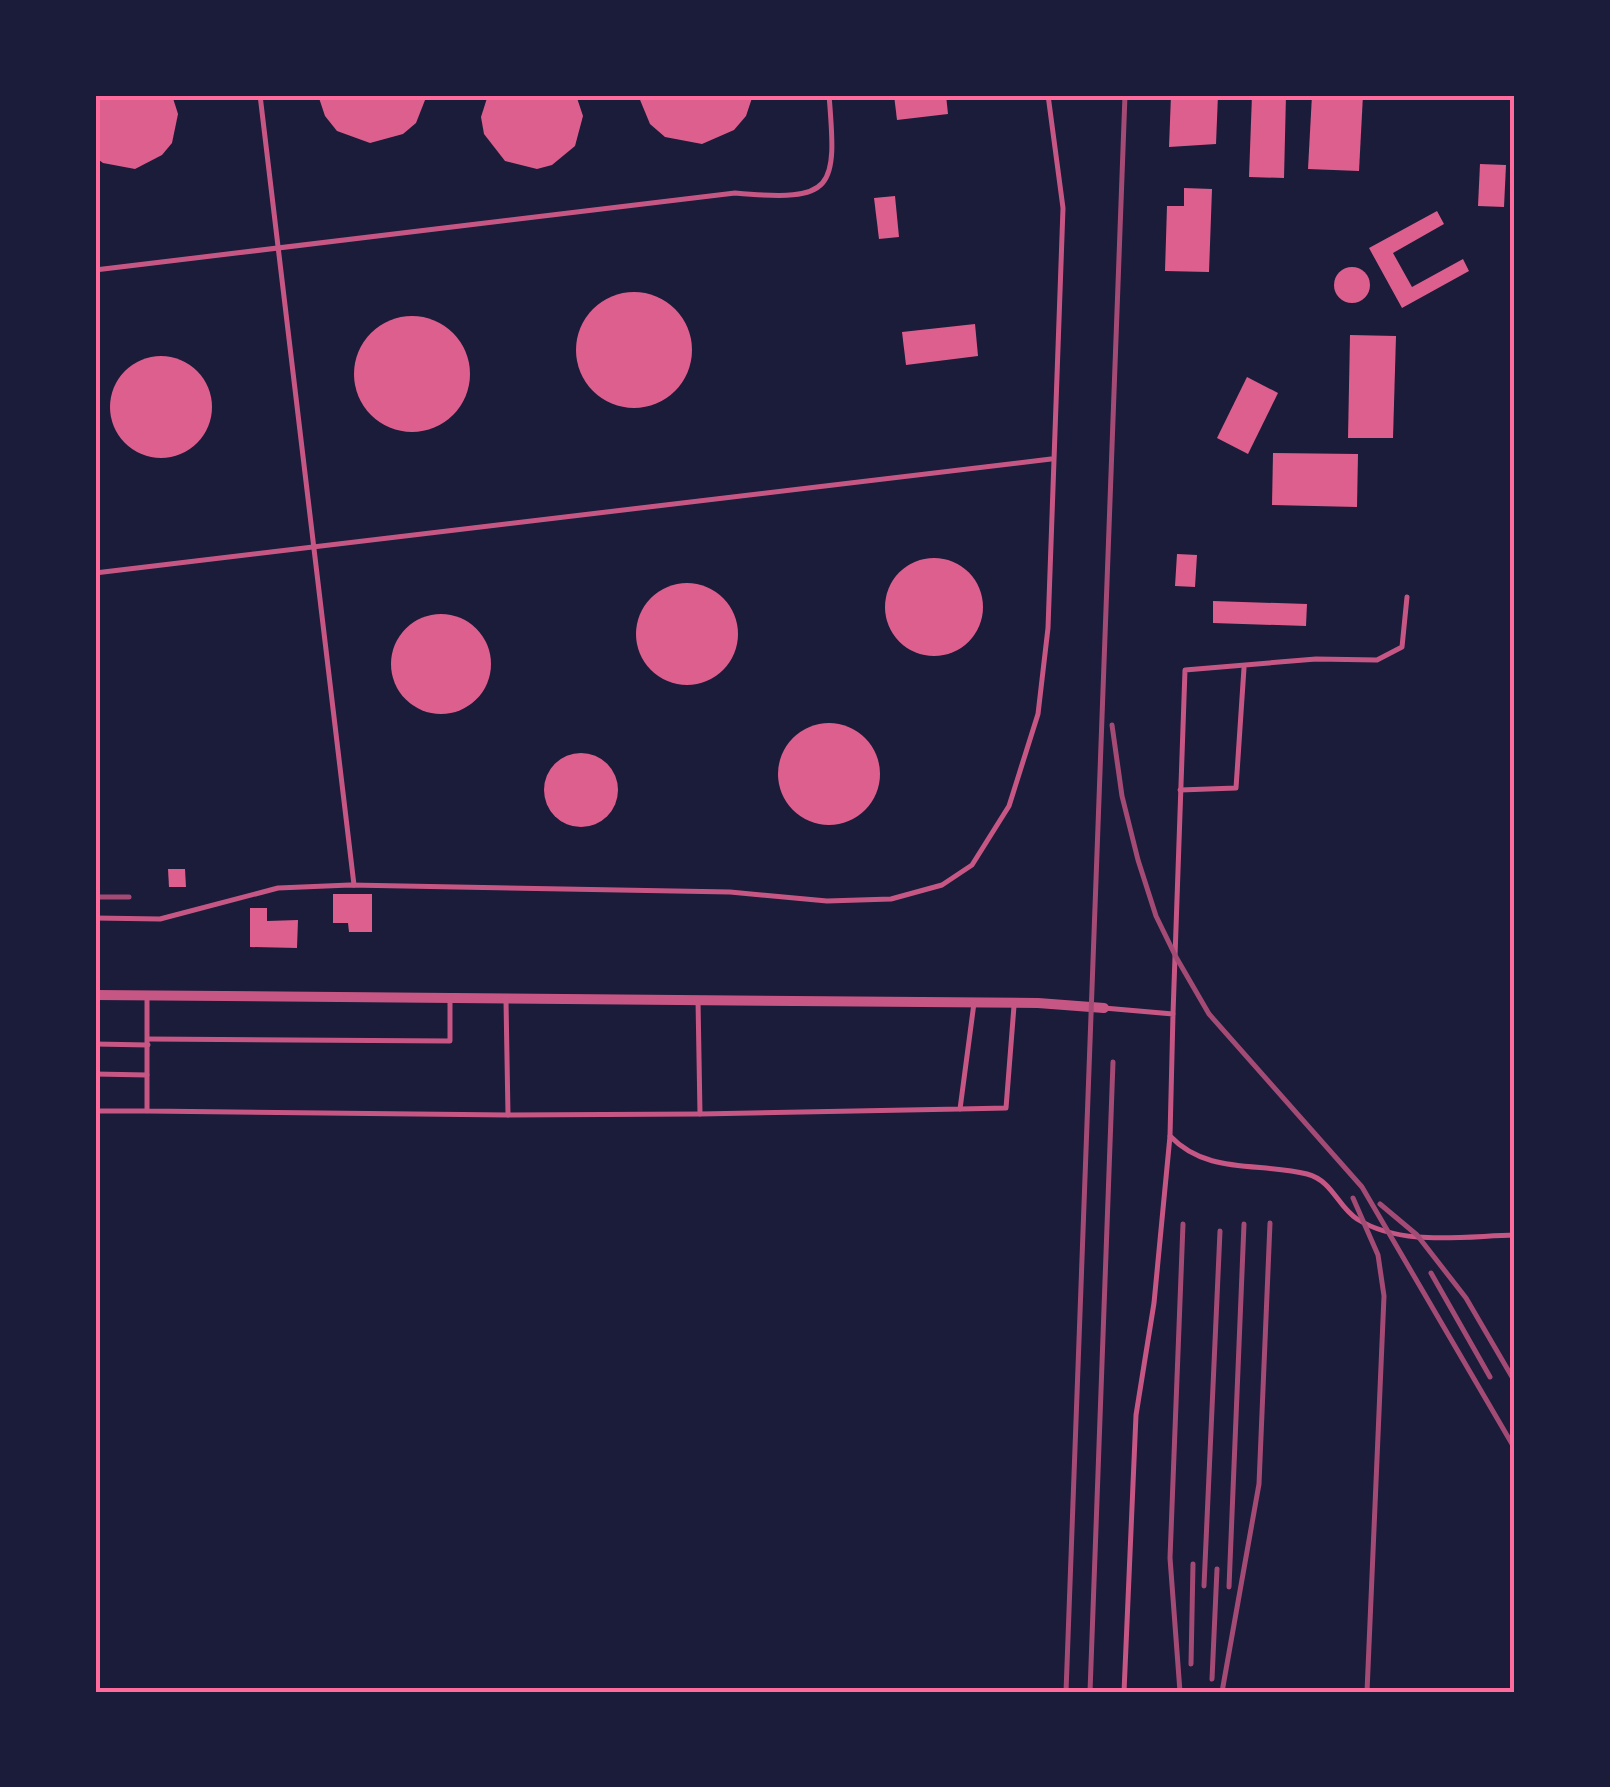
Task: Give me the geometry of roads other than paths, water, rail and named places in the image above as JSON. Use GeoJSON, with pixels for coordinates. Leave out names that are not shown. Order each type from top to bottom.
{"type":"FeatureCollection","features":[{"type":"Feature","properties":{"kind":"street"},"geometry":{"type":"LineString","coordinates":[[95,996],[974,1002],[1104,1008]]}},
{"type":"Feature","properties":{"kind":"lane"},"geometry":{"type":"LineString","coordinates":[[260,95],[354,885]]}},
{"type":"Feature","properties":{"kind":"lane"},"geometry":{"type":"LineString","coordinates":[[95,270],[735,193],[798,197],[823,183],[835,164],[829,95]]}},
{"type":"Feature","properties":{"kind":"lane"},"geometry":{"type":"LineString","coordinates":[[95,918],[160,918],[278,888],[354,885],[730,892],[827,901],[890,898],[942,885],[972,864],[1009,806],[1038,714],[1048,628],[1063,208],[1048,95]]}},
{"type":"Feature","properties":{"kind":"lane"},"geometry":{"type":"LineString","coordinates":[[95,573],[1052,459]]}},
{"type":"Feature","properties":{"kind":"lane"},"geometry":{"type":"LineString","coordinates":[[1124,1692],[1136,1415],[1154,1304],[1170,1136],[1185,670],[1194,666],[1244,668],[1316,659],[1377,660],[1402,647],[1407,597]]}},
{"type":"Feature","properties":{"kind":"lane"},"geometry":{"type":"LineString","coordinates":[[1180,790],[1236,788],[1244,668]]}},
{"type":"Feature","properties":{"kind":"lane"},"geometry":{"type":"LineString","coordinates":[[147,996],[149,1111]]}},
{"type":"Feature","properties":{"kind":"lane"},"geometry":{"type":"LineString","coordinates":[[95,1044],[450,1041],[450,998]]}},
{"type":"Feature","properties":{"kind":"lane"},"geometry":{"type":"LineString","coordinates":[[506,999],[508,1115]]}},
{"type":"Feature","properties":{"kind":"lane"},"geometry":{"type":"LineString","coordinates":[[698,1000],[700,1114]]}},
{"type":"Feature","properties":{"kind":"lane"},"geometry":{"type":"LineString","coordinates":[[960,1108],[974,1002]]}},
{"type":"Feature","properties":{"kind":"lane"},"geometry":{"type":"LineString","coordinates":[[95,1111],[508,1115],[1006,1108],[1014,1003]]}},
{"type":"Feature","properties":{"kind":"lane"},"geometry":{"type":"LineString","coordinates":[[1104,1008],[1173,1014]]}},
{"type":"Feature","properties":{"kind":"lane"},"geometry":{"type":"LineString","coordinates":[[95,1074],[148,1075]]}},
{"type":"Feature","properties":{"kind":"lane"},"geometry":{"type":"LineString","coordinates":[[1170,1136],[1185,1151],[1220,1164],[1308,1174],[1333,1188],[1354,1217],[1391,1234],[1515,1235]]}},
{"type":"Feature","properties":{"kind":"railway"},"geometry":{"type":"LineString","coordinates":[[1066,1692],[1125,95]]}},
{"type":"Feature","properties":{"kind":"railway"},"geometry":{"type":"LineString","coordinates":[[1112,725],[1122,796],[1138,860],[1156,916],[1176,957],[1209,1014],[1362,1187],[1515,1449]]}},
{"type":"Feature","properties":{"kind":"railway"},"geometry":{"type":"LineString","coordinates":[[95,897],[129,897]]}},
{"type":"Feature","properties":{"kind":"railway"},"geometry":{"type":"LineString","coordinates":[[1090,1692],[1113,1062]]}},
{"type":"Feature","properties":{"kind":"railway"},"geometry":{"type":"LineString","coordinates":[[1353,1198],[1378,1255],[1384,1296],[1367,1692]]}},
{"type":"Feature","properties":{"kind":"railway"},"geometry":{"type":"LineString","coordinates":[[1380,1204],[1417,1235],[1466,1298],[1515,1382]]}},
{"type":"Feature","properties":{"kind":"railway"},"geometry":{"type":"LineString","coordinates":[[1222,1692],[1259,1484],[1270,1223]]}},
{"type":"Feature","properties":{"kind":"railway"},"geometry":{"type":"LineString","coordinates":[[1180,1692],[1170,1558],[1183,1224]]}},
{"type":"Feature","properties":{"kind":"railway"},"geometry":{"type":"LineString","coordinates":[[1229,1587],[1244,1224]]}},
{"type":"Feature","properties":{"kind":"railway"},"geometry":{"type":"LineString","coordinates":[[1204,1586],[1220,1231]]}},
{"type":"Feature","properties":{"kind":"railway"},"geometry":{"type":"LineString","coordinates":[[1431,1273],[1490,1377]]}},
{"type":"Feature","properties":{"kind":"railway"},"geometry":{"type":"LineString","coordinates":[[1191,1664],[1193,1564]]}},
{"type":"Feature","properties":{"kind":"railway"},"geometry":{"type":"LineString","coordinates":[[1212,1679],[1217,1569]]}}]}
